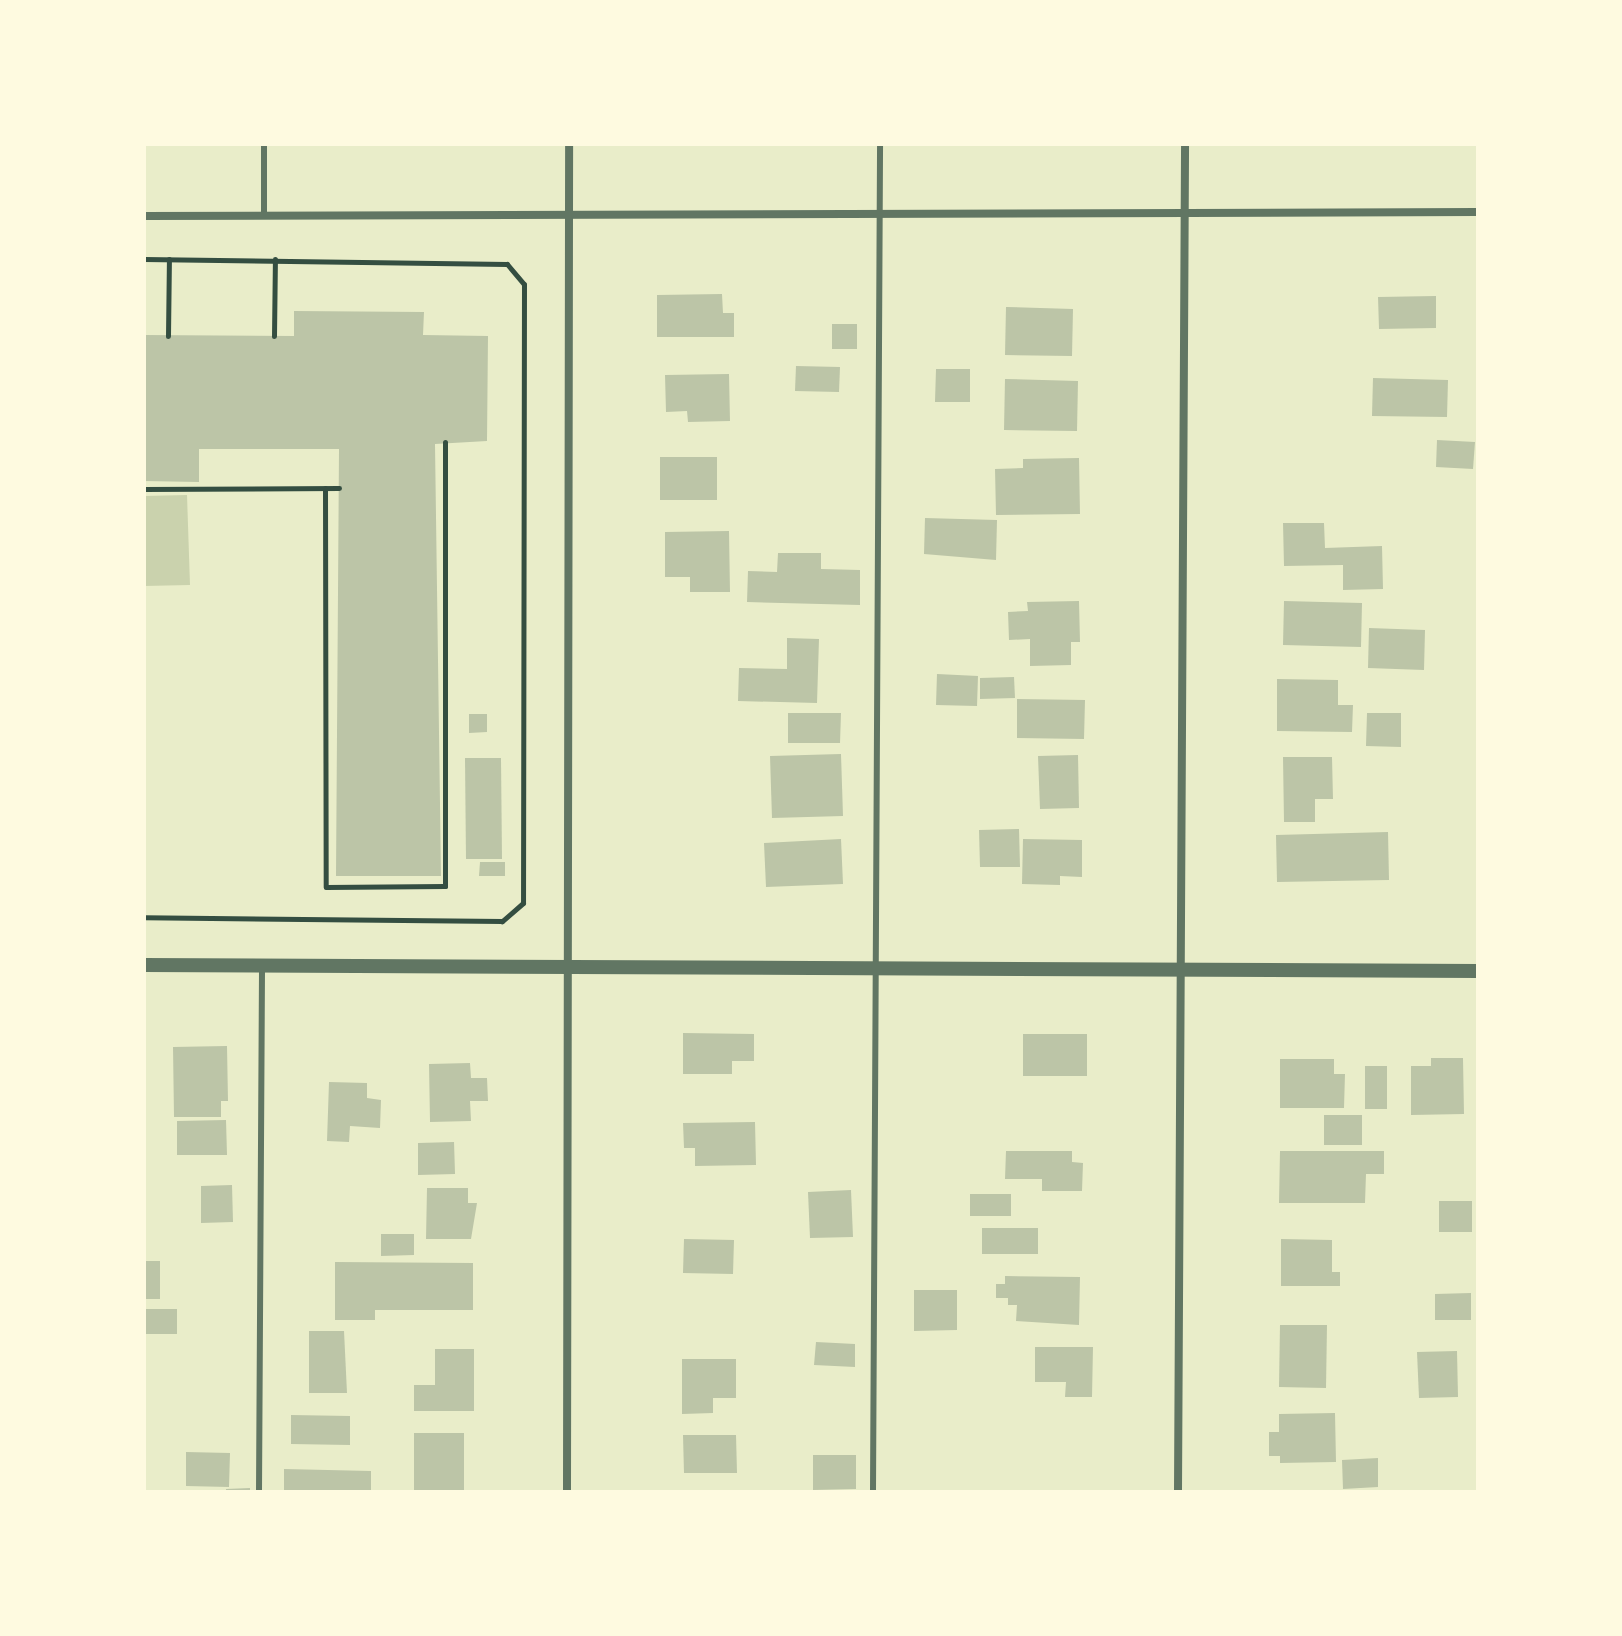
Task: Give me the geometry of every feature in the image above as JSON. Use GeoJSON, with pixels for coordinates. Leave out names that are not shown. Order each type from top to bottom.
{"type":"FeatureCollection","features":[{"type":"Feature","properties":{"kind":"street"},"geometry":{"type":"LineString","coordinates":[[567,1492],[569,144]]}},
{"type":"Feature","properties":{"kind":"street"},"geometry":{"type":"LineString","coordinates":[[1178,1492],[1185,144]]}},
{"type":"Feature","properties":{"kind":"street"},"geometry":{"type":"LineString","coordinates":[[144,216],[1478,212]]}},
{"type":"Feature","properties":{"kind":"street"},"geometry":{"type":"LineString","coordinates":[[144,965],[1478,971]]}},
{"type":"Feature","properties":{"kind":"lane"},"geometry":{"type":"LineString","coordinates":[[264,144],[264,215]]}},
{"type":"Feature","properties":{"kind":"lane"},"geometry":{"type":"LineString","coordinates":[[873,1492],[873,967],[880,144]]}},
{"type":"Feature","properties":{"kind":"lane"},"geometry":{"type":"LineString","coordinates":[[259,1492],[262,966]]}},
{"type":"Feature","properties":{"kind":"path"},"geometry":{"type":"LineString","coordinates":[[144,259],[507,264],[524,284],[523,903],[502,921],[144,917]]}},
{"type":"Feature","properties":{"kind":"path"},"geometry":{"type":"LineString","coordinates":[[168,336],[169,259]]}},
{"type":"Feature","properties":{"kind":"path"},"geometry":{"type":"LineString","coordinates":[[274,336],[275,259]]}},
{"type":"Feature","properties":{"kind":"path"},"geometry":{"type":"LineString","coordinates":[[325,488],[326,887],[445,886],[445,442]]}},
{"type":"Feature","properties":{"kind":"path"},"geometry":{"type":"LineString","coordinates":[[144,489],[339,488]]}},
{"type":"Feature","properties":{"kind":"green space"},"geometry":{"type":"Polygon","coordinates":[[[187,495],[190,585],[144,586],[144,496],[187,495]]]}},
{"type":"Feature","properties":{"kind":"building"},"geometry":{"type":"Polygon","coordinates":[[[722,294],[723,313],[734,313],[734,337],[657,337],[657,295],[722,294]]]}},
{"type":"Feature","properties":{"kind":"building"},"geometry":{"type":"Polygon","coordinates":[[[1436,296],[1436,328],[1379,329],[1378,297],[1436,296]]]}},
{"type":"Feature","properties":{"kind":"building"},"geometry":{"type":"Polygon","coordinates":[[[1006,307],[1073,309],[1072,356],[1005,355],[1006,307]]]}},
{"type":"Feature","properties":{"kind":"building"},"geometry":{"type":"Polygon","coordinates":[[[294,311],[424,312],[423,335],[488,336],[487,441],[435,444],[441,876],[336,876],[339,449],[199,449],[199,482],[144,481],[144,335],[294,336],[294,311]]]}},
{"type":"Feature","properties":{"kind":"building"},"geometry":{"type":"Polygon","coordinates":[[[832,324],[857,324],[857,349],[832,349],[832,324]]]}},
{"type":"Feature","properties":{"kind":"building"},"geometry":{"type":"Polygon","coordinates":[[[796,366],[840,367],[839,392],[795,391],[796,366]]]}},
{"type":"Feature","properties":{"kind":"building"},"geometry":{"type":"Polygon","coordinates":[[[936,369],[970,369],[970,402],[935,402],[936,369]]]}},
{"type":"Feature","properties":{"kind":"building"},"geometry":{"type":"Polygon","coordinates":[[[729,374],[730,421],[688,422],[687,411],[666,412],[665,375],[729,374]]]}},
{"type":"Feature","properties":{"kind":"building"},"geometry":{"type":"Polygon","coordinates":[[[1373,378],[1448,380],[1447,417],[1372,416],[1373,378]]]}},
{"type":"Feature","properties":{"kind":"building"},"geometry":{"type":"Polygon","coordinates":[[[1005,379],[1078,381],[1077,431],[1004,430],[1005,379]]]}},
{"type":"Feature","properties":{"kind":"building"},"geometry":{"type":"Polygon","coordinates":[[[1437,440],[1475,442],[1473,469],[1436,467],[1437,440]]]}},
{"type":"Feature","properties":{"kind":"building"},"geometry":{"type":"Polygon","coordinates":[[[660,457],[717,457],[717,500],[660,500],[660,457]]]}},
{"type":"Feature","properties":{"kind":"building"},"geometry":{"type":"Polygon","coordinates":[[[1079,458],[1080,514],[996,515],[995,469],[1023,468],[1023,459],[1079,458]]]}},
{"type":"Feature","properties":{"kind":"building"},"geometry":{"type":"Polygon","coordinates":[[[925,518],[997,520],[996,560],[924,554],[925,518]]]}},
{"type":"Feature","properties":{"kind":"building"},"geometry":{"type":"Polygon","coordinates":[[[1283,523],[1324,523],[1325,548],[1382,546],[1383,589],[1343,590],[1343,565],[1284,566],[1283,523]]]}},
{"type":"Feature","properties":{"kind":"building"},"geometry":{"type":"Polygon","coordinates":[[[729,531],[730,592],[690,592],[690,577],[665,577],[665,532],[729,531]]]}},
{"type":"Feature","properties":{"kind":"building"},"geometry":{"type":"Polygon","coordinates":[[[778,553],[821,553],[821,569],[860,570],[860,605],[747,602],[748,571],[777,572],[778,553]]]}},
{"type":"Feature","properties":{"kind":"building"},"geometry":{"type":"Polygon","coordinates":[[[1079,601],[1080,642],[1071,642],[1071,665],[1030,666],[1030,639],[1009,640],[1008,612],[1028,611],[1027,602],[1079,601]]]}},
{"type":"Feature","properties":{"kind":"building"},"geometry":{"type":"Polygon","coordinates":[[[1284,601],[1362,603],[1361,647],[1283,645],[1284,601]]]}},
{"type":"Feature","properties":{"kind":"building"},"geometry":{"type":"Polygon","coordinates":[[[1369,628],[1425,630],[1424,670],[1368,668],[1369,628]]]}},
{"type":"Feature","properties":{"kind":"building"},"geometry":{"type":"Polygon","coordinates":[[[787,638],[819,639],[817,703],[738,701],[739,668],[787,669],[787,638]]]}},
{"type":"Feature","properties":{"kind":"building"},"geometry":{"type":"Polygon","coordinates":[[[937,674],[978,676],[977,706],[936,705],[937,674]]]}},
{"type":"Feature","properties":{"kind":"building"},"geometry":{"type":"Polygon","coordinates":[[[1014,677],[1015,698],[980,699],[980,678],[1014,677]]]}},
{"type":"Feature","properties":{"kind":"building"},"geometry":{"type":"Polygon","coordinates":[[[1277,679],[1338,680],[1338,705],[1353,705],[1352,732],[1277,731],[1277,679]]]}},
{"type":"Feature","properties":{"kind":"building"},"geometry":{"type":"Polygon","coordinates":[[[1017,699],[1085,700],[1084,739],[1017,738],[1017,699]]]}},
{"type":"Feature","properties":{"kind":"building"},"geometry":{"type":"Polygon","coordinates":[[[788,713],[841,713],[840,743],[788,743],[788,713]]]}},
{"type":"Feature","properties":{"kind":"building"},"geometry":{"type":"Polygon","coordinates":[[[1367,713],[1401,713],[1401,747],[1366,746],[1367,713]]]}},
{"type":"Feature","properties":{"kind":"building"},"geometry":{"type":"Polygon","coordinates":[[[469,714],[487,714],[487,732],[469,733],[469,714]]]}},
{"type":"Feature","properties":{"kind":"building"},"geometry":{"type":"Polygon","coordinates":[[[841,754],[843,816],[772,818],[770,756],[841,754]]]}},
{"type":"Feature","properties":{"kind":"building"},"geometry":{"type":"Polygon","coordinates":[[[1078,755],[1079,808],[1040,809],[1038,756],[1078,755]]]}},
{"type":"Feature","properties":{"kind":"building"},"geometry":{"type":"Polygon","coordinates":[[[1283,757],[1332,757],[1333,799],[1315,799],[1315,822],[1284,822],[1283,757]]]}},
{"type":"Feature","properties":{"kind":"building"},"geometry":{"type":"Polygon","coordinates":[[[465,758],[501,758],[502,859],[466,859],[465,758]]]}},
{"type":"Feature","properties":{"kind":"building"},"geometry":{"type":"Polygon","coordinates":[[[1019,829],[1020,867],[980,867],[979,830],[1019,829]]]}},
{"type":"Feature","properties":{"kind":"building"},"geometry":{"type":"Polygon","coordinates":[[[1388,832],[1389,880],[1277,882],[1276,835],[1388,832]]]}},
{"type":"Feature","properties":{"kind":"building"},"geometry":{"type":"Polygon","coordinates":[[[841,839],[843,884],[766,887],[764,843],[841,839]]]}},
{"type":"Feature","properties":{"kind":"building"},"geometry":{"type":"Polygon","coordinates":[[[1023,839],[1082,840],[1082,877],[1060,876],[1060,885],[1022,884],[1023,839]]]}},
{"type":"Feature","properties":{"kind":"building"},"geometry":{"type":"Polygon","coordinates":[[[480,862],[505,862],[505,876],[479,876],[480,862]]]}},
{"type":"Feature","properties":{"kind":"building"},"geometry":{"type":"Polygon","coordinates":[[[683,1033],[754,1034],[754,1061],[732,1061],[732,1074],[683,1074],[683,1033]]]}},
{"type":"Feature","properties":{"kind":"building"},"geometry":{"type":"Polygon","coordinates":[[[1023,1034],[1087,1034],[1087,1076],[1023,1076],[1023,1034]]]}},
{"type":"Feature","properties":{"kind":"building"},"geometry":{"type":"Polygon","coordinates":[[[227,1046],[228,1101],[221,1101],[221,1117],[174,1117],[173,1047],[227,1046]]]}},
{"type":"Feature","properties":{"kind":"building"},"geometry":{"type":"Polygon","coordinates":[[[1431,1058],[1463,1058],[1464,1114],[1411,1115],[1411,1066],[1431,1066],[1431,1058]]]}},
{"type":"Feature","properties":{"kind":"building"},"geometry":{"type":"Polygon","coordinates":[[[1280,1059],[1334,1059],[1334,1074],[1345,1074],[1344,1108],[1280,1108],[1280,1059]]]}},
{"type":"Feature","properties":{"kind":"building"},"geometry":{"type":"Polygon","coordinates":[[[470,1063],[471,1078],[487,1078],[488,1101],[470,1101],[471,1121],[430,1122],[429,1064],[470,1063]]]}},
{"type":"Feature","properties":{"kind":"building"},"geometry":{"type":"Polygon","coordinates":[[[1365,1066],[1387,1066],[1387,1109],[1365,1109],[1365,1066]]]}},
{"type":"Feature","properties":{"kind":"building"},"geometry":{"type":"Polygon","coordinates":[[[329,1082],[367,1083],[367,1098],[381,1100],[380,1128],[350,1126],[349,1142],[327,1141],[329,1082]]]}},
{"type":"Feature","properties":{"kind":"building"},"geometry":{"type":"Polygon","coordinates":[[[1324,1115],[1362,1115],[1362,1145],[1324,1145],[1324,1115]]]}},
{"type":"Feature","properties":{"kind":"building"},"geometry":{"type":"Polygon","coordinates":[[[226,1120],[227,1155],[177,1155],[177,1121],[226,1120]]]}},
{"type":"Feature","properties":{"kind":"building"},"geometry":{"type":"Polygon","coordinates":[[[755,1122],[756,1165],[695,1166],[695,1148],[684,1148],[683,1123],[755,1122]]]}},
{"type":"Feature","properties":{"kind":"building"},"geometry":{"type":"Polygon","coordinates":[[[454,1142],[455,1174],[418,1175],[418,1143],[454,1142]]]}},
{"type":"Feature","properties":{"kind":"building"},"geometry":{"type":"Polygon","coordinates":[[[1006,1151],[1072,1151],[1072,1162],[1083,1163],[1082,1191],[1042,1191],[1042,1179],[1005,1179],[1006,1151]]]}},
{"type":"Feature","properties":{"kind":"building"},"geometry":{"type":"Polygon","coordinates":[[[1280,1151],[1384,1151],[1384,1174],[1366,1174],[1365,1203],[1279,1203],[1280,1151]]]}},
{"type":"Feature","properties":{"kind":"building"},"geometry":{"type":"Polygon","coordinates":[[[232,1185],[233,1222],[201,1223],[201,1186],[232,1185]]]}},
{"type":"Feature","properties":{"kind":"building"},"geometry":{"type":"Polygon","coordinates":[[[427,1188],[468,1188],[468,1203],[477,1203],[471,1239],[426,1239],[427,1188]]]}},
{"type":"Feature","properties":{"kind":"building"},"geometry":{"type":"Polygon","coordinates":[[[851,1190],[853,1237],[810,1238],[808,1192],[851,1190]]]}},
{"type":"Feature","properties":{"kind":"building"},"geometry":{"type":"Polygon","coordinates":[[[970,1194],[1011,1194],[1011,1216],[970,1216],[970,1194]]]}},
{"type":"Feature","properties":{"kind":"building"},"geometry":{"type":"Polygon","coordinates":[[[1439,1201],[1472,1201],[1472,1232],[1439,1232],[1439,1201]]]}},
{"type":"Feature","properties":{"kind":"building"},"geometry":{"type":"Polygon","coordinates":[[[982,1228],[1038,1228],[1038,1254],[982,1254],[982,1228]]]}},
{"type":"Feature","properties":{"kind":"building"},"geometry":{"type":"Polygon","coordinates":[[[381,1234],[414,1234],[414,1255],[381,1256],[381,1234]]]}},
{"type":"Feature","properties":{"kind":"building"},"geometry":{"type":"Polygon","coordinates":[[[684,1239],[734,1240],[733,1274],[683,1273],[684,1239]]]}},
{"type":"Feature","properties":{"kind":"building"},"geometry":{"type":"Polygon","coordinates":[[[1281,1239],[1332,1240],[1332,1272],[1340,1272],[1340,1286],[1281,1286],[1281,1239]]]}},
{"type":"Feature","properties":{"kind":"building"},"geometry":{"type":"Polygon","coordinates":[[[144,1261],[160,1261],[160,1299],[144,1299],[144,1261]]]}},
{"type":"Feature","properties":{"kind":"building"},"geometry":{"type":"Polygon","coordinates":[[[335,1262],[473,1263],[473,1310],[375,1310],[375,1320],[335,1320],[335,1262]]]}},
{"type":"Feature","properties":{"kind":"building"},"geometry":{"type":"Polygon","coordinates":[[[1005,1276],[1080,1277],[1079,1325],[1016,1321],[1017,1305],[1008,1305],[1008,1298],[996,1298],[996,1284],[1005,1284],[1005,1276]]]}},
{"type":"Feature","properties":{"kind":"building"},"geometry":{"type":"Polygon","coordinates":[[[914,1290],[957,1290],[957,1330],[914,1331],[914,1290]]]}},
{"type":"Feature","properties":{"kind":"building"},"geometry":{"type":"Polygon","coordinates":[[[1471,1293],[1471,1320],[1435,1320],[1435,1294],[1471,1293]]]}},
{"type":"Feature","properties":{"kind":"building"},"geometry":{"type":"Polygon","coordinates":[[[144,1309],[177,1309],[177,1334],[144,1334],[144,1309]]]}},
{"type":"Feature","properties":{"kind":"building"},"geometry":{"type":"Polygon","coordinates":[[[1280,1325],[1327,1325],[1326,1388],[1279,1387],[1280,1325]]]}},
{"type":"Feature","properties":{"kind":"building"},"geometry":{"type":"Polygon","coordinates":[[[309,1331],[344,1331],[347,1393],[309,1393],[309,1331]]]}},
{"type":"Feature","properties":{"kind":"building"},"geometry":{"type":"Polygon","coordinates":[[[816,1342],[855,1344],[855,1367],[814,1365],[816,1342]]]}},
{"type":"Feature","properties":{"kind":"building"},"geometry":{"type":"Polygon","coordinates":[[[1035,1347],[1093,1347],[1092,1397],[1065,1397],[1066,1382],[1035,1382],[1035,1347]]]}},
{"type":"Feature","properties":{"kind":"building"},"geometry":{"type":"Polygon","coordinates":[[[435,1349],[474,1349],[474,1411],[414,1411],[414,1385],[435,1385],[435,1349]]]}},
{"type":"Feature","properties":{"kind":"building"},"geometry":{"type":"Polygon","coordinates":[[[1457,1351],[1458,1397],[1419,1398],[1417,1352],[1457,1351]]]}},
{"type":"Feature","properties":{"kind":"building"},"geometry":{"type":"Polygon","coordinates":[[[682,1359],[736,1359],[736,1398],[713,1398],[713,1413],[682,1414],[682,1359]]]}},
{"type":"Feature","properties":{"kind":"building"},"geometry":{"type":"Polygon","coordinates":[[[1335,1413],[1336,1462],[1280,1463],[1280,1456],[1269,1456],[1269,1432],[1279,1432],[1279,1414],[1335,1413]]]}},
{"type":"Feature","properties":{"kind":"building"},"geometry":{"type":"Polygon","coordinates":[[[291,1415],[350,1416],[350,1445],[291,1444],[291,1415]]]}},
{"type":"Feature","properties":{"kind":"building"},"geometry":{"type":"Polygon","coordinates":[[[414,1433],[464,1433],[464,1492],[414,1492],[414,1433]]]}},
{"type":"Feature","properties":{"kind":"building"},"geometry":{"type":"Polygon","coordinates":[[[683,1435],[736,1435],[737,1473],[684,1473],[683,1435]]]}},
{"type":"Feature","properties":{"kind":"building"},"geometry":{"type":"Polygon","coordinates":[[[186,1452],[230,1453],[229,1487],[186,1486],[186,1452]]]}},
{"type":"Feature","properties":{"kind":"building"},"geometry":{"type":"Polygon","coordinates":[[[813,1455],[856,1455],[856,1489],[813,1490],[813,1455]]]}},
{"type":"Feature","properties":{"kind":"building"},"geometry":{"type":"Polygon","coordinates":[[[1378,1458],[1378,1487],[1343,1489],[1342,1460],[1378,1458]]]}},
{"type":"Feature","properties":{"kind":"building"},"geometry":{"type":"Polygon","coordinates":[[[284,1469],[371,1471],[371,1492],[284,1492],[284,1469]]]}},
{"type":"Feature","properties":{"kind":"building"},"geometry":{"type":"Polygon","coordinates":[[[250,1488],[250,1492],[226,1492],[226,1489],[250,1488]]]}}]}
